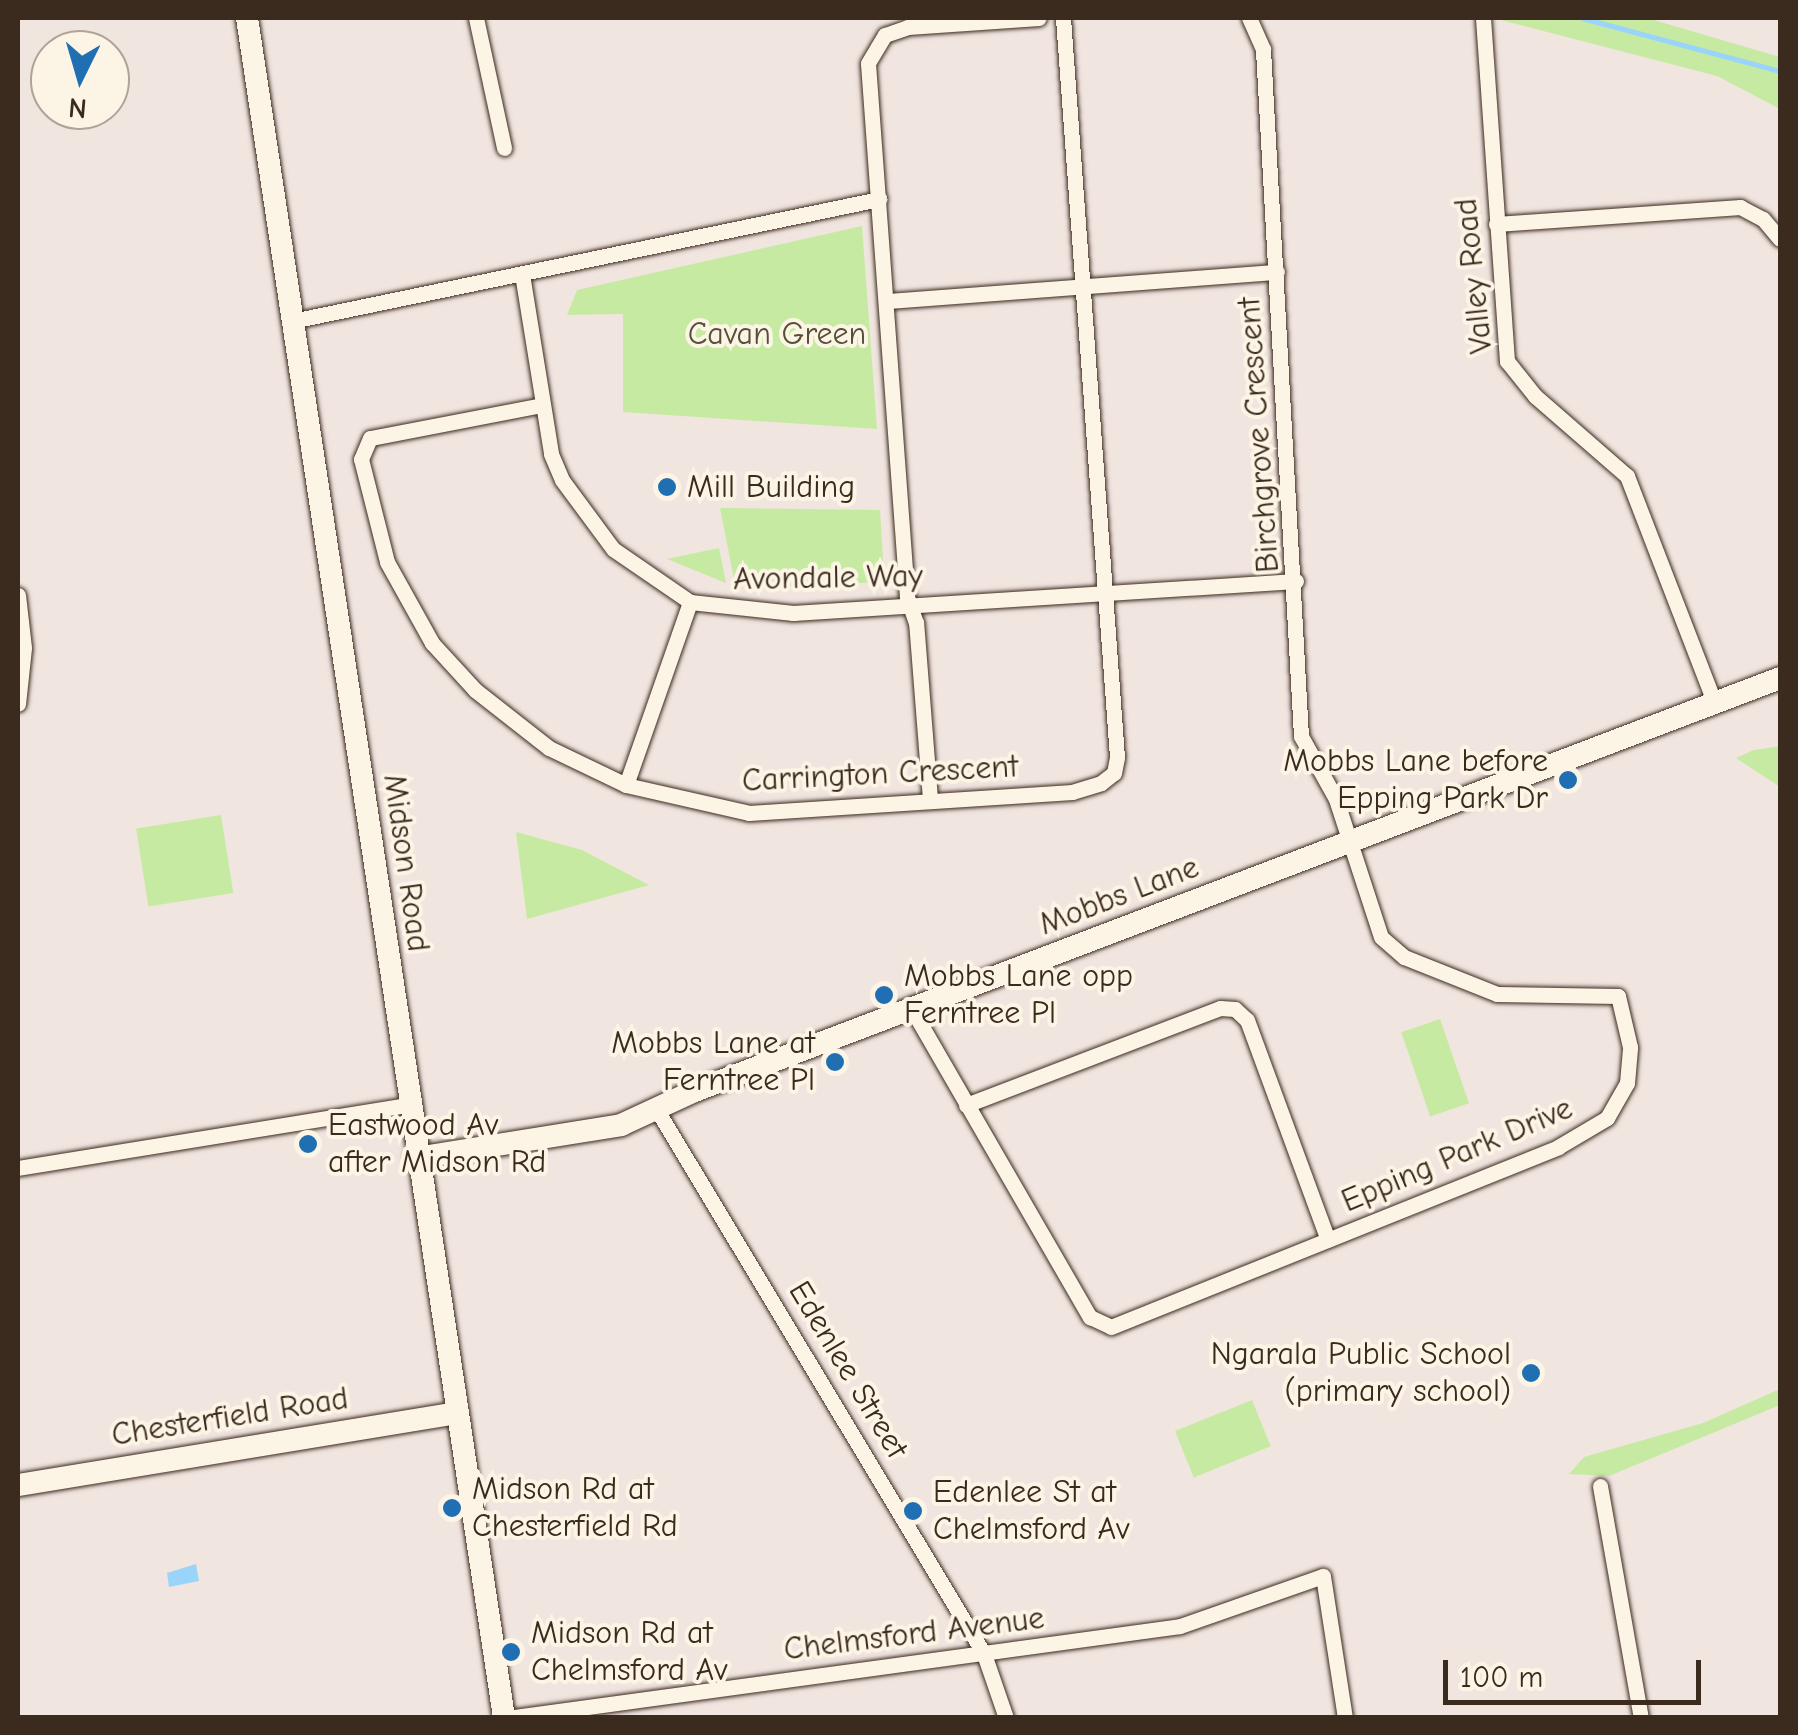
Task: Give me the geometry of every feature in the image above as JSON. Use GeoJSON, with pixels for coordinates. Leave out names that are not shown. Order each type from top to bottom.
{"type":"FeatureCollection","features":[{"type":"Feature","properties":{"kind":"street","name":"Midson Road"},"geometry":{"type":"LineString","coordinates":[[247,18],[453,1414],[505,1718]]}},
{"type":"Feature","properties":{"kind":"street"},"geometry":{"type":"LineString","coordinates":[[476,18],[504,148]]}},
{"type":"Feature","properties":{"kind":"street"},"geometry":{"type":"LineString","coordinates":[[930,799],[910,605],[868,63],[874,46],[908,27],[1039,18]]}},
{"type":"Feature","properties":{"kind":"street"},"geometry":{"type":"LineString","coordinates":[[1063,18],[1102,592]]}},
{"type":"Feature","properties":{"kind":"street","name":"Birchgrove Crescent"},"geometry":{"type":"LineString","coordinates":[[1250,18],[1263,49],[1302,736],[1322,768],[1350,842]]}},
{"type":"Feature","properties":{"kind":"street","name":"Valley Road"},"geometry":{"type":"LineString","coordinates":[[1484,18],[1507,361],[1535,396],[1627,476],[1714,702]]}},
{"type":"Feature","properties":{"kind":"street"},"geometry":{"type":"LineString","coordinates":[[292,320],[878,199]]}},
{"type":"Feature","properties":{"kind":"street"},"geometry":{"type":"LineString","coordinates":[[1496,224],[1740,208],[1763,219],[1780,240]]}},
{"type":"Feature","properties":{"kind":"street"},"geometry":{"type":"LineString","coordinates":[[889,302],[1277,272]]}},
{"type":"Feature","properties":{"kind":"street","name":"Avondale Way"},"geometry":{"type":"LineString","coordinates":[[522,274],[551,454],[584,516],[638,570],[690,602],[757,612],[1296,580]]}},
{"type":"Feature","properties":{"kind":"street","name":"Carrington Crescent"},"geometry":{"type":"LineString","coordinates":[[542,405],[370,438],[361,459],[371,517],[387,562],[432,644],[475,690],[549,748],[626,785],[749,813],[1072,792],[1114,773],[1102,592]]}},
{"type":"Feature","properties":{"kind":"street"},"geometry":{"type":"LineString","coordinates":[[18,595],[24,648],[18,704]]}},
{"type":"Feature","properties":{"kind":"street"},"geometry":{"type":"LineString","coordinates":[[626,785],[690,602]]}},
{"type":"Feature","properties":{"kind":"street","name":"Mobbs Lane"},"geometry":{"type":"LineString","coordinates":[[416,1158],[590,1133],[656,1110],[1780,678]]}},
{"type":"Feature","properties":{"kind":"street","name":"Epping Park Drive"},"geometry":{"type":"LineString","coordinates":[[1328,1240],[1558,1147],[1607,1118],[1627,1083],[1630,1047],[1618,996],[1497,994],[1404,957],[1382,937],[1350,842]]}},
{"type":"Feature","properties":{"kind":"street"},"geometry":{"type":"LineString","coordinates":[[913,1011],[966,1105],[1090,1317],[1111,1328],[1328,1240],[1248,1020],[1234,1009],[1220,1008],[966,1105]]}},
{"type":"Feature","properties":{"kind":"street"},"geometry":{"type":"LineString","coordinates":[[18,1168],[408,1105]]}},
{"type":"Feature","properties":{"kind":"street","name":"Edenlee Street"},"geometry":{"type":"LineString","coordinates":[[656,1110],[984,1654],[1006,1718]]}},
{"type":"Feature","properties":{"kind":"street","name":"Chesterfield Road"},"geometry":{"type":"LineString","coordinates":[[18,1485],[453,1414]]}},
{"type":"Feature","properties":{"kind":"street"},"geometry":{"type":"LineString","coordinates":[[1600,1486],[1641,1718]]}},
{"type":"Feature","properties":{"kind":"street","name":"Chelmsford Avenue"},"geometry":{"type":"LineString","coordinates":[[505,1718],[1180,1626],[1323,1576],[1345,1718]]}},
{"type":"Feature","properties":{"kind":"green space"},"geometry":{"type":"Polygon","coordinates":[[[1493,18],[1647,18],[1780,57],[1780,109],[1717,76],[1493,18]]]}},
{"type":"Feature","properties":{"kind":"green space","name":"Cavan Green"},"geometry":{"type":"Polygon","coordinates":[[[862,226],[877,429],[623,412],[623,314],[567,315],[577,290],[862,226]]]}},
{"type":"Feature","properties":{"kind":"green space"},"geometry":{"type":"Polygon","coordinates":[[[720,508],[880,510],[884,576],[879,582],[772,588],[735,584],[720,508]]]}},
{"type":"Feature","properties":{"kind":"green space"},"geometry":{"type":"Polygon","coordinates":[[[719,548],[726,583],[667,559],[719,548]]]}},
{"type":"Feature","properties":{"kind":"green space"},"geometry":{"type":"Polygon","coordinates":[[[1780,746],[1780,787],[1736,758],[1754,750],[1780,746]]]}},
{"type":"Feature","properties":{"kind":"green space"},"geometry":{"type":"Polygon","coordinates":[[[221,815],[233,893],[148,906],[136,828],[221,815]]]}},
{"type":"Feature","properties":{"kind":"green space"},"geometry":{"type":"Polygon","coordinates":[[[516,832],[582,850],[649,885],[527,919],[516,832]]]}},
{"type":"Feature","properties":{"kind":"green space"},"geometry":{"type":"Polygon","coordinates":[[[1440,1019],[1469,1103],[1430,1116],[1401,1032],[1440,1019]]]}},
{"type":"Feature","properties":{"kind":"green space"},"geometry":{"type":"Polygon","coordinates":[[[1780,1389],[1780,1405],[1609,1476],[1569,1474],[1584,1457],[1703,1423],[1780,1389]]]}},
{"type":"Feature","properties":{"kind":"green space"},"geometry":{"type":"Polygon","coordinates":[[[1252,1400],[1271,1446],[1194,1477],[1175,1431],[1252,1400]]]}},
{"type":"Feature","properties":{"kind":"water"},"geometry":{"type":"Polygon","coordinates":[[[196,1564],[199,1581],[169,1587],[167,1573],[196,1564]]]}},
{"type":"Feature","properties":{"kind":"waterway"},"geometry":{"type":"LineString","coordinates":[[1582,18],[1780,71]]}},
{"type":"Feature","properties":{"kind":"place","name":"Mill Building"},"geometry":{"type":"Point","coordinates":[667,487]}},
{"type":"Feature","properties":{"kind":"place","name":"Mobbs Lane before Epping Park Dr"},"geometry":{"type":"Point","coordinates":[1568,780]}},
{"type":"Feature","properties":{"kind":"place","name":"Mobbs Lane opp Ferntree Pl"},"geometry":{"type":"Point","coordinates":[884,995]}},
{"type":"Feature","properties":{"kind":"place","name":"Mobbs Lane at Ferntree Pl"},"geometry":{"type":"Point","coordinates":[835,1062]}},
{"type":"Feature","properties":{"kind":"place","name":"Eastwood Av after Midson Rd"},"geometry":{"type":"Point","coordinates":[308,1144]}},
{"type":"Feature","properties":{"kind":"place","name":"Ngarala Public School (primary school)"},"geometry":{"type":"Point","coordinates":[1531,1373]}},
{"type":"Feature","properties":{"kind":"place","name":"Midson Rd at Chesterfield Rd"},"geometry":{"type":"Point","coordinates":[452,1508]}},
{"type":"Feature","properties":{"kind":"place","name":"Edenlee St at Chelmsford Av"},"geometry":{"type":"Point","coordinates":[913,1511]}},
{"type":"Feature","properties":{"kind":"place","name":"Midson Rd at Chelmsford Av"},"geometry":{"type":"Point","coordinates":[511,1652]}}]}
